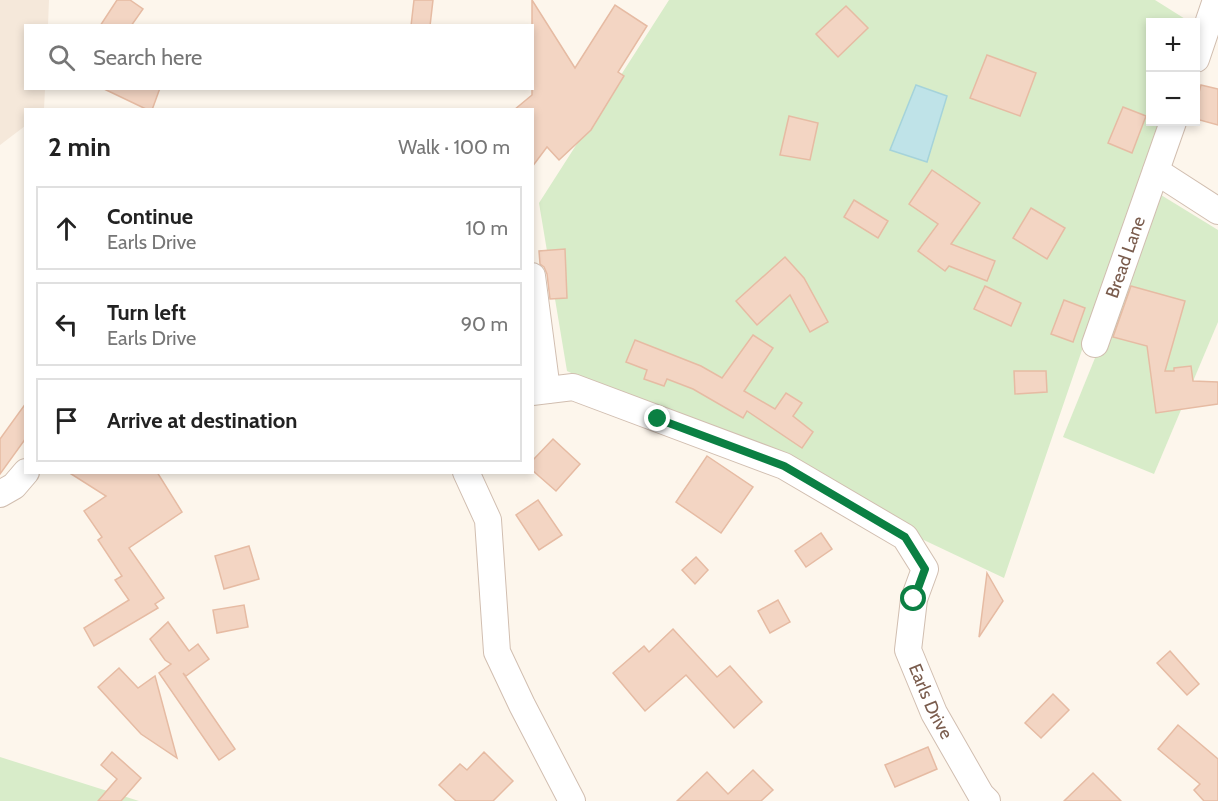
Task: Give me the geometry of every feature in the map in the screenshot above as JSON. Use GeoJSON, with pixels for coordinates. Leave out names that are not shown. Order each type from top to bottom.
{"type":"FeatureCollection","features":[{"type":"Feature","properties":{"kind":"street"},"geometry":{"type":"LineString","coordinates":[[1200,46],[1216,0]]}},
{"type":"Feature","properties":{"kind":"street","name":"Bread Lane"},"geometry":{"type":"LineString","coordinates":[[1095,344],[1172,126]]}},
{"type":"Feature","properties":{"kind":"street"},"geometry":{"type":"LineString","coordinates":[[1156,171],[1218,211]]}},
{"type":"Feature","properties":{"kind":"street"},"geometry":{"type":"LineString","coordinates":[[534,305],[540,391]]}},
{"type":"Feature","properties":{"kind":"street","name":"Earls Drive"},"geometry":{"type":"LineString","coordinates":[[540,391],[573,387],[784,466],[905,537],[925,569],[914,599],[908,650],[934,713],[981,795],[987,801]]}},
{"type":"Feature","properties":{"kind":"street"},"geometry":{"type":"LineString","coordinates":[[0,494],[14,486],[24,474]]}},
{"type":"Feature","properties":{"kind":"street"},"geometry":{"type":"LineString","coordinates":[[467,474],[488,520],[497,652],[572,801]]}},
{"type":"Feature","properties":{"kind":"shaded area"},"geometry":{"type":"Polygon","coordinates":[[[0,0],[49,0],[48,24],[24,24],[24,90],[45,90],[44,108],[24,108],[24,127],[0,145],[0,0]]]}},
{"type":"Feature","properties":{"kind":"green space"},"geometry":{"type":"Polygon","coordinates":[[[669,0],[1155,0],[1184,18],[1146,18],[1146,126],[1159,126],[1004,578],[567,371],[539,203],[669,0]]]}},
{"type":"Feature","properties":{"kind":"green space"},"geometry":{"type":"Polygon","coordinates":[[[1161,195],[1218,230],[1218,322],[1154,474],[1063,437],[1161,195]]]}},
{"type":"Feature","properties":{"kind":"green space"},"geometry":{"type":"Polygon","coordinates":[[[0,757],[139,801],[0,801],[0,757]]]}},
{"type":"Feature","properties":{"kind":"water"},"geometry":{"type":"Polygon","coordinates":[[[916,85],[947,96],[927,162],[890,150],[916,85]]]}},
{"type":"Feature","properties":{"kind":"building"},"geometry":{"type":"Polygon","coordinates":[[[117,0],[130,0],[143,9],[132,24],[101,24],[117,0]]]}},
{"type":"Feature","properties":{"kind":"building"},"geometry":{"type":"Polygon","coordinates":[[[414,0],[433,0],[430,24],[411,24],[414,0]]]}},
{"type":"Feature","properties":{"kind":"building"},"geometry":{"type":"Polygon","coordinates":[[[532,0],[575,68],[615,5],[647,26],[618,72],[624,76],[591,130],[559,160],[547,147],[534,164],[534,108],[516,108],[532,95],[532,90],[534,90],[534,24],[532,24],[532,0]]]}},
{"type":"Feature","properties":{"kind":"building"},"geometry":{"type":"Polygon","coordinates":[[[846,6],[868,28],[838,57],[816,34],[846,6]]]}},
{"type":"Feature","properties":{"kind":"building"},"geometry":{"type":"Polygon","coordinates":[[[987,55],[1036,73],[1020,116],[970,98],[987,55]]]}},
{"type":"Feature","properties":{"kind":"building"},"geometry":{"type":"Polygon","coordinates":[[[1201,85],[1218,89],[1218,125],[1200,120],[1201,85]]]}},
{"type":"Feature","properties":{"kind":"building"},"geometry":{"type":"Polygon","coordinates":[[[106,90],[159,90],[153,108],[144,108],[106,90]]]}},
{"type":"Feature","properties":{"kind":"building"},"geometry":{"type":"Polygon","coordinates":[[[1123,107],[1146,116],[1132,153],[1108,143],[1123,107]]]}},
{"type":"Feature","properties":{"kind":"building"},"geometry":{"type":"Polygon","coordinates":[[[789,116],[818,123],[810,160],[780,155],[789,116]]]}},
{"type":"Feature","properties":{"kind":"building"},"geometry":{"type":"Polygon","coordinates":[[[932,170],[980,203],[951,244],[995,261],[987,281],[949,266],[945,271],[918,251],[938,224],[909,204],[932,170]]]}},
{"type":"Feature","properties":{"kind":"building"},"geometry":{"type":"Polygon","coordinates":[[[854,200],[888,221],[878,238],[844,217],[854,200]]]}},
{"type":"Feature","properties":{"kind":"building"},"geometry":{"type":"Polygon","coordinates":[[[1031,208],[1065,228],[1047,259],[1013,238],[1031,208]]]}},
{"type":"Feature","properties":{"kind":"building"},"geometry":{"type":"Polygon","coordinates":[[[565,249],[567,298],[550,299],[547,274],[540,264],[539,251],[565,249]]]}},
{"type":"Feature","properties":{"kind":"building"},"geometry":{"type":"Polygon","coordinates":[[[785,257],[804,278],[828,322],[810,332],[790,295],[757,325],[736,301],[785,257]]]}},
{"type":"Feature","properties":{"kind":"building"},"geometry":{"type":"Polygon","coordinates":[[[985,286],[1021,303],[1011,326],[974,309],[985,286]]]}},
{"type":"Feature","properties":{"kind":"building"},"geometry":{"type":"Polygon","coordinates":[[[1131,286],[1185,301],[1165,371],[1191,366],[1193,381],[1218,382],[1218,404],[1156,413],[1147,346],[1113,337],[1131,286]]]}},
{"type":"Feature","properties":{"kind":"building"},"geometry":{"type":"Polygon","coordinates":[[[1064,300],[1085,308],[1073,342],[1051,334],[1064,300]]]}},
{"type":"Feature","properties":{"kind":"building"},"geometry":{"type":"Polygon","coordinates":[[[753,335],[773,348],[744,391],[775,409],[786,393],[802,403],[793,416],[813,432],[802,448],[747,411],[743,418],[693,389],[667,379],[664,386],[644,379],[647,370],[626,362],[635,340],[701,366],[722,378],[753,335]]]}},
{"type":"Feature","properties":{"kind":"building"},"geometry":{"type":"Polygon","coordinates":[[[1014,371],[1046,371],[1047,392],[1015,394],[1014,371]]]}},
{"type":"Feature","properties":{"kind":"building"},"geometry":{"type":"Polygon","coordinates":[[[24,406],[24,441],[0,474],[0,439],[24,406]]]}},
{"type":"Feature","properties":{"kind":"building"},"geometry":{"type":"Polygon","coordinates":[[[553,439],[580,464],[556,491],[534,472],[534,459],[553,439]]]}},
{"type":"Feature","properties":{"kind":"building"},"geometry":{"type":"Polygon","coordinates":[[[707,456],[753,487],[721,533],[676,502],[707,456]]]}},
{"type":"Feature","properties":{"kind":"building"},"geometry":{"type":"Polygon","coordinates":[[[71,474],[158,474],[182,512],[129,548],[164,598],[155,604],[158,608],[94,646],[84,628],[129,600],[115,580],[122,576],[98,540],[102,537],[84,511],[106,496],[71,474]]]}},
{"type":"Feature","properties":{"kind":"building"},"geometry":{"type":"Polygon","coordinates":[[[538,500],[562,535],[539,550],[516,515],[538,500]]]}},
{"type":"Feature","properties":{"kind":"building"},"geometry":{"type":"Polygon","coordinates":[[[821,533],[832,549],[806,567],[795,551],[821,533]]]}},
{"type":"Feature","properties":{"kind":"building"},"geometry":{"type":"Polygon","coordinates":[[[249,546],[259,579],[224,589],[215,556],[249,546]]]}},
{"type":"Feature","properties":{"kind":"building"},"geometry":{"type":"Polygon","coordinates":[[[696,557],[708,570],[695,584],[682,570],[696,557]]]}},
{"type":"Feature","properties":{"kind":"building"},"geometry":{"type":"Polygon","coordinates":[[[987,573],[1003,601],[979,637],[987,573]]]}},
{"type":"Feature","properties":{"kind":"building"},"geometry":{"type":"Polygon","coordinates":[[[778,600],[790,622],[770,633],[758,611],[778,600]]]}},
{"type":"Feature","properties":{"kind":"building"},"geometry":{"type":"Polygon","coordinates":[[[244,605],[248,627],[217,633],[213,610],[244,605]]]}},
{"type":"Feature","properties":{"kind":"building"},"geometry":{"type":"Polygon","coordinates":[[[168,622],[189,651],[198,644],[209,659],[186,676],[183,673],[235,749],[219,760],[159,673],[171,664],[165,660],[150,639],[168,622]]]}},
{"type":"Feature","properties":{"kind":"building"},"geometry":{"type":"Polygon","coordinates":[[[673,629],[717,677],[730,666],[762,702],[734,728],[686,675],[645,711],[613,673],[644,646],[649,652],[673,629]]]}},
{"type":"Feature","properties":{"kind":"building"},"geometry":{"type":"Polygon","coordinates":[[[1170,651],[1199,684],[1187,695],[1157,663],[1170,651]]]}},
{"type":"Feature","properties":{"kind":"building"},"geometry":{"type":"Polygon","coordinates":[[[119,668],[138,688],[155,676],[177,758],[141,734],[98,687],[119,668]]]}},
{"type":"Feature","properties":{"kind":"building"},"geometry":{"type":"Polygon","coordinates":[[[1053,694],[1069,710],[1041,738],[1025,723],[1053,694]]]}},
{"type":"Feature","properties":{"kind":"building"},"geometry":{"type":"Polygon","coordinates":[[[1178,725],[1218,759],[1218,801],[1204,801],[1194,790],[1200,784],[1158,749],[1178,725]]]}},
{"type":"Feature","properties":{"kind":"building"},"geometry":{"type":"Polygon","coordinates":[[[928,747],[937,769],[895,787],[885,765],[928,747]]]}},
{"type":"Feature","properties":{"kind":"building"},"geometry":{"type":"Polygon","coordinates":[[[112,752],[141,778],[121,801],[98,801],[117,779],[101,765],[112,752]]]}},
{"type":"Feature","properties":{"kind":"building"},"geometry":{"type":"Polygon","coordinates":[[[484,752],[513,781],[493,801],[456,801],[439,785],[460,764],[467,770],[484,752]]]}},
{"type":"Feature","properties":{"kind":"building"},"geometry":{"type":"Polygon","coordinates":[[[753,770],[773,790],[761,801],[677,801],[707,772],[728,794],[753,770]]]}},
{"type":"Feature","properties":{"kind":"building"},"geometry":{"type":"Polygon","coordinates":[[[1093,773],[1121,801],[1064,801],[1093,773]]]}},
{"type":"Feature","properties":{"kind":"route"},"geometry":{"type":"LineString","coordinates":[[658,419],[784,466],[905,537],[925,569],[914,599]]}}]}
